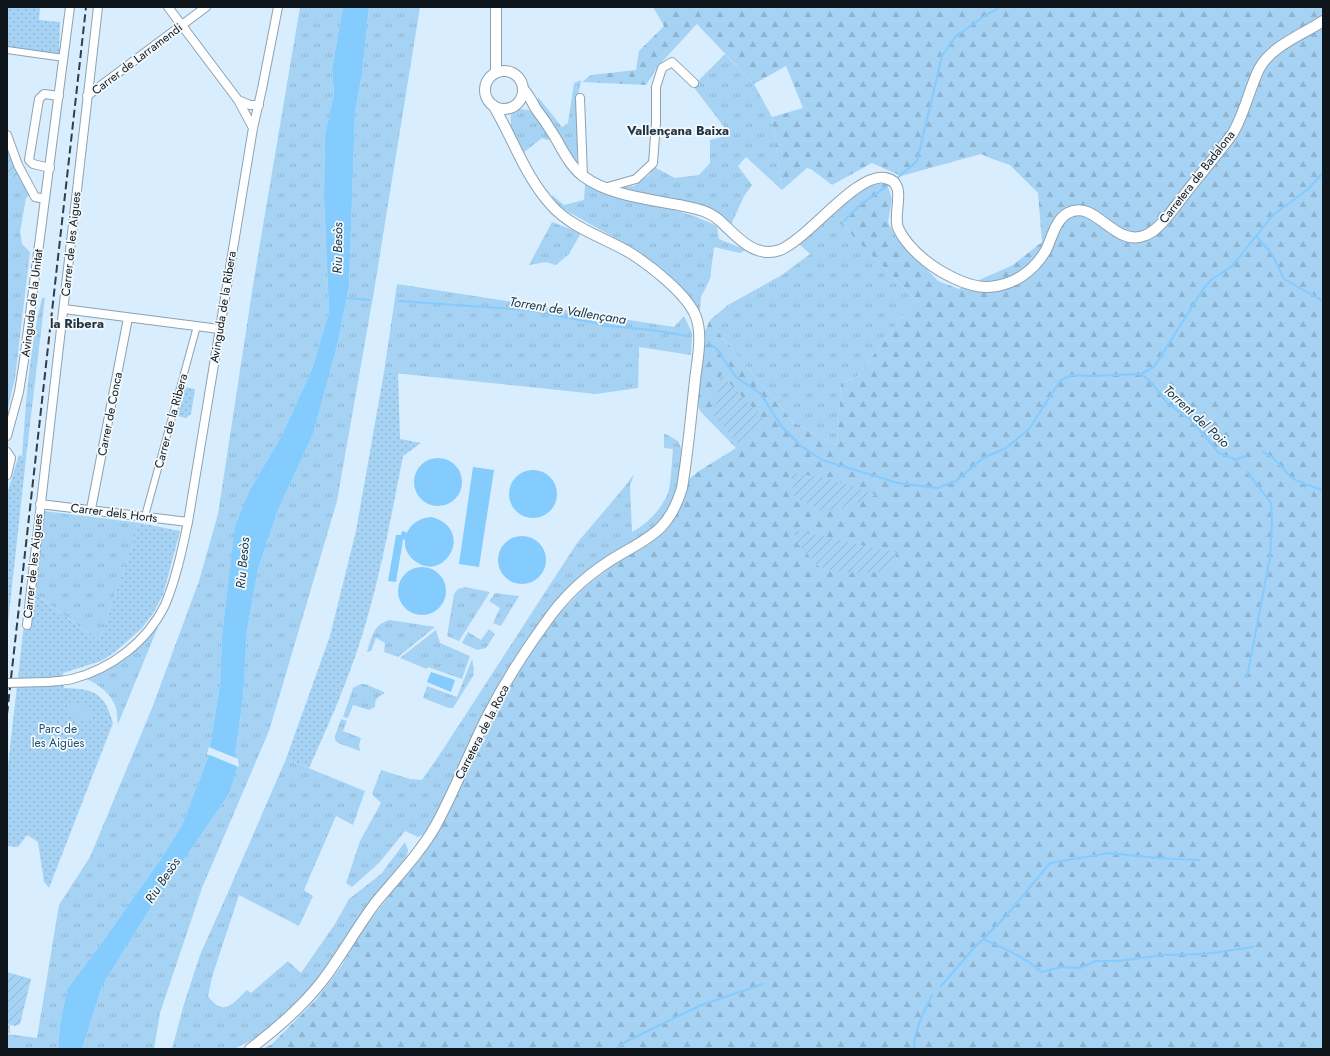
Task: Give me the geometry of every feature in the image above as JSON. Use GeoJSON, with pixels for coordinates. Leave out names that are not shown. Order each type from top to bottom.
{"type":"FeatureCollection","features":[{"type":"Feature","properties":{"kind":"street","name":"Avinguda de la Unitat"},"geometry":{"type":"LineString","coordinates":[[7,436],[21,379],[70,7]]}},
{"type":"Feature","properties":{"kind":"street","name":"Carrer de les Aigues"},"geometry":{"type":"LineString","coordinates":[[27,625],[98,7]]}},
{"type":"Feature","properties":{"kind":"street"},"geometry":{"type":"LineString","coordinates":[[168,7],[238,100],[253,128]]}},
{"type":"Feature","properties":{"kind":"street","name":"Carrer de Larramendi"},"geometry":{"type":"LineString","coordinates":[[87,96],[206,7]]}},
{"type":"Feature","properties":{"kind":"street","name":"Avinguda de la Ribera"},"geometry":{"type":"LineString","coordinates":[[7,684],[70,679],[99,669],[119,658],[151,627],[164,605],[171,588],[188,522],[253,128],[259,105],[278,7]]}},
{"type":"Feature","properties":{"kind":"street"},"geometry":{"type":"LineString","coordinates":[[496,7],[496,73]]}},
{"type":"Feature","properties":{"kind":"street","name":"Carretera de Badalona"},"geometry":{"type":"LineString","coordinates":[[523,89],[528,94],[550,128],[569,162],[583,176],[593,183],[625,194],[703,210],[718,219],[748,246],[764,252],[773,251],[787,246],[863,184],[875,178],[889,178],[895,183],[899,195],[896,221],[903,237],[926,261],[946,274],[974,285],[987,287],[1011,282],[1029,271],[1046,250],[1062,217],[1069,212],[1076,210],[1088,212],[1117,233],[1126,237],[1136,238],[1145,236],[1154,230],[1233,133],[1260,69],[1265,61],[1279,48],[1323,21]]}},
{"type":"Feature","properties":{"kind":"street"},"geometry":{"type":"LineString","coordinates":[[496,46],[508,71]]}},
{"type":"Feature","properties":{"kind":"street"},"geometry":{"type":"LineString","coordinates":[[7,50],[64,58]]}},
{"type":"Feature","properties":{"kind":"street"},"geometry":{"type":"LineString","coordinates":[[604,188],[636,180],[653,163],[656,123],[656,87],[662,68],[672,62],[694,83]]}},
{"type":"Feature","properties":{"kind":"street"},"geometry":{"type":"LineString","coordinates":[[493,105],[507,108],[512,107],[519,101],[523,94],[522,82],[514,73],[508,71],[496,73],[490,78],[486,86],[486,94],[504,123]]}},
{"type":"Feature","properties":{"kind":"street"},"geometry":{"type":"LineString","coordinates":[[50,168],[33,164],[29,160],[39,99],[44,94],[59,96]]}},
{"type":"Feature","properties":{"kind":"street"},"geometry":{"type":"LineString","coordinates":[[580,98],[583,176]]}},
{"type":"Feature","properties":{"kind":"street"},"geometry":{"type":"LineString","coordinates":[[238,100],[250,105],[259,105]]}},
{"type":"Feature","properties":{"kind":"street"},"geometry":{"type":"LineString","coordinates":[[519,101],[536,108]]}},
{"type":"Feature","properties":{"kind":"street"},"geometry":{"type":"LineString","coordinates":[[504,123],[507,108]]}},
{"type":"Feature","properties":{"kind":"street","name":"Carretera de la Roca"},"geometry":{"type":"LineString","coordinates":[[250,1049],[276,1028],[308,997],[322,980],[356,930],[432,830],[488,715],[547,619],[562,602],[592,574],[609,562],[652,537],[664,525],[679,500],[682,488],[699,341],[698,324],[693,310],[678,292],[647,264],[630,253],[566,219],[556,211],[534,183],[507,133],[504,123]]}},
{"type":"Feature","properties":{"kind":"street"},"geometry":{"type":"LineString","coordinates":[[7,135],[18,165],[35,197],[45,199]]}},
{"type":"Feature","properties":{"kind":"street"},"geometry":{"type":"LineString","coordinates":[[64,310],[220,329]]}},
{"type":"Feature","properties":{"kind":"street","name":"Carrer de Conca"},"geometry":{"type":"LineString","coordinates":[[91,509],[128,318]]}},
{"type":"Feature","properties":{"kind":"street","name":"Carrer de la Ribera"},"geometry":{"type":"LineString","coordinates":[[145,516],[197,326]]}},
{"type":"Feature","properties":{"kind":"street"},"geometry":{"type":"LineString","coordinates":[[7,452],[10,455],[11,461],[7,475]]}},
{"type":"Feature","properties":{"kind":"street","name":"Carrer dels Horts"},"geometry":{"type":"LineString","coordinates":[[40,504],[188,522]]}},
{"type":"Feature","properties":{"kind":"green space"},"geometry":{"type":"Polygon","coordinates":[[[7,7],[40,7],[39,20],[60,22],[59,54],[7,47],[7,7]]]}},
{"type":"Feature","properties":{"kind":"green space"},"geometry":{"type":"Polygon","coordinates":[[[300,7],[343,7],[332,69],[334,93],[325,135],[324,197],[329,312],[312,369],[282,435],[251,488],[228,587],[222,636],[220,685],[208,758],[181,827],[160,860],[101,944],[67,989],[60,1025],[58,1049],[7,1049],[7,1034],[37,1038],[59,905],[90,857],[152,708],[199,581],[218,514],[254,279],[300,7]]]}},
{"type":"Feature","properties":{"kind":"green space"},"geometry":{"type":"Polygon","coordinates":[[[369,7],[420,7],[374,291],[337,501],[269,731],[202,888],[160,1013],[154,1049],[82,1049],[102,986],[146,915],[229,794],[237,769],[235,754],[243,699],[247,630],[258,569],[278,510],[313,434],[337,346],[349,286],[355,112],[362,74],[369,7]]]}},
{"type":"Feature","properties":{"kind":"green space"},"geometry":{"type":"Polygon","coordinates":[[[653,7],[1323,7],[1323,1049],[263,1049],[272,1044],[316,1000],[342,965],[359,935],[442,826],[471,763],[520,669],[552,621],[584,588],[613,565],[648,545],[668,528],[683,503],[689,479],[736,448],[700,411],[697,401],[704,333],[710,320],[722,337],[794,423],[837,446],[841,383],[858,376],[915,299],[840,223],[824,223],[857,193],[874,184],[887,184],[892,199],[888,222],[896,238],[938,281],[959,289],[1013,265],[1042,242],[1038,193],[1010,165],[981,154],[901,176],[872,163],[832,185],[811,169],[807,168],[782,190],[772,117],[803,108],[786,66],[754,84],[697,24],[658,66],[646,85],[582,82],[591,75],[636,70],[639,51],[664,26],[653,7]]]}},
{"type":"Feature","properties":{"kind":"green space"},"geometry":{"type":"Polygon","coordinates":[[[725,54],[754,84],[772,117],[782,190],[746,157],[738,166],[752,185],[744,196],[731,225],[716,210],[672,198],[617,188],[634,186],[649,175],[654,167],[675,178],[699,175],[710,163],[710,140],[730,135],[693,86],[725,54]]]}},
{"type":"Feature","properties":{"kind":"green space"},"geometry":{"type":"Polygon","coordinates":[[[581,80],[577,102],[577,164],[538,104],[538,97],[562,127],[568,123],[574,83],[581,80]]]}},
{"type":"Feature","properties":{"kind":"green space"},"geometry":{"type":"Polygon","coordinates":[[[519,109],[529,110],[551,139],[547,140],[542,138],[523,153],[511,125],[511,115],[519,109]]]}},
{"type":"Feature","properties":{"kind":"green space"},"geometry":{"type":"Polygon","coordinates":[[[7,146],[13,163],[22,178],[7,176],[7,146]]]}},
{"type":"Feature","properties":{"kind":"green space"},"geometry":{"type":"Polygon","coordinates":[[[7,176],[22,178],[31,194],[26,198],[20,232],[22,244],[30,252],[15,378],[7,412],[7,176]]]}},
{"type":"Feature","properties":{"kind":"green space"},"geometry":{"type":"Polygon","coordinates":[[[585,184],[613,195],[653,204],[694,216],[717,226],[719,239],[746,250],[740,253],[714,247],[710,279],[701,297],[700,311],[681,287],[661,268],[641,253],[553,203],[552,195],[564,205],[584,200],[585,184]]]}},
{"type":"Feature","properties":{"kind":"green space"},"geometry":{"type":"Polygon","coordinates":[[[552,222],[581,233],[569,254],[556,265],[546,262],[529,265],[552,222]]]}},
{"type":"Feature","properties":{"kind":"green space"},"geometry":{"type":"Polygon","coordinates":[[[824,223],[840,223],[915,299],[858,376],[841,383],[837,446],[794,423],[722,337],[710,320],[728,305],[782,275],[810,254],[799,244],[824,223]]]}},
{"type":"Feature","properties":{"kind":"green space"},"geometry":{"type":"Polygon","coordinates":[[[397,284],[674,327],[684,316],[692,333],[691,355],[639,347],[638,388],[596,394],[384,372],[397,284]]]}},
{"type":"Feature","properties":{"kind":"green space"},"geometry":{"type":"Polygon","coordinates":[[[42,298],[45,298],[26,458],[22,456],[29,377],[34,337],[42,298]]]}},
{"type":"Feature","properties":{"kind":"green space"},"geometry":{"type":"Polygon","coordinates":[[[384,372],[398,373],[400,439],[421,443],[403,456],[368,616],[356,655],[309,768],[286,759],[330,636],[356,531],[384,372]]]}},
{"type":"Feature","properties":{"kind":"green space"},"geometry":{"type":"Polygon","coordinates":[[[721,374],[767,423],[740,446],[714,415],[721,374]]]}},
{"type":"Feature","properties":{"kind":"green space"},"geometry":{"type":"Polygon","coordinates":[[[184,387],[195,389],[191,414],[186,418],[175,415],[184,387]]]}},
{"type":"Feature","properties":{"kind":"green space"},"geometry":{"type":"Polygon","coordinates":[[[664,434],[678,441],[682,450],[680,476],[676,496],[664,515],[648,532],[563,595],[532,632],[509,669],[471,740],[438,810],[425,833],[418,837],[405,831],[379,863],[352,887],[346,883],[360,841],[381,803],[372,794],[381,770],[410,779],[422,780],[577,543],[634,474],[630,486],[632,532],[649,520],[662,505],[668,493],[670,484],[673,449],[664,448],[664,434]]]}},
{"type":"Feature","properties":{"kind":"green space"},"geometry":{"type":"Polygon","coordinates":[[[19,455],[26,458],[7,632],[7,494],[19,455]]]}},
{"type":"Feature","properties":{"kind":"green space"},"geometry":{"type":"Polygon","coordinates":[[[791,472],[834,480],[877,495],[848,506],[823,511],[794,497],[791,472]]]}},
{"type":"Feature","properties":{"kind":"green space"},"geometry":{"type":"Polygon","coordinates":[[[44,511],[140,523],[99,641],[34,593],[44,511]]]}},
{"type":"Feature","properties":{"kind":"green space","name":"Parc de les Aigües"},"geometry":{"type":"Polygon","coordinates":[[[140,523],[180,531],[163,595],[152,615],[141,629],[115,652],[101,661],[63,673],[64,688],[90,691],[96,694],[106,705],[113,723],[49,888],[44,882],[38,842],[27,835],[18,847],[7,846],[7,774],[28,589],[99,641],[140,523]]]}},
{"type":"Feature","properties":{"kind":"green space"},"geometry":{"type":"Polygon","coordinates":[[[793,530],[897,553],[891,568],[882,572],[859,573],[832,571],[818,566],[797,543],[793,530]]]}},
{"type":"Feature","properties":{"kind":"green space"},"geometry":{"type":"Polygon","coordinates":[[[465,587],[490,592],[459,641],[447,636],[454,594],[458,589],[465,587]]]}},
{"type":"Feature","properties":{"kind":"green space"},"geometry":{"type":"Polygon","coordinates":[[[495,593],[519,596],[501,626],[493,623],[500,608],[489,601],[495,593]]]}},
{"type":"Feature","properties":{"kind":"green space"},"geometry":{"type":"Polygon","coordinates":[[[390,620],[435,627],[398,657],[384,652],[385,643],[376,638],[371,651],[367,652],[374,632],[384,622],[390,620]]]}},
{"type":"Feature","properties":{"kind":"green space"},"geometry":{"type":"Polygon","coordinates":[[[156,627],[158,627],[118,724],[116,708],[111,698],[99,686],[85,678],[116,665],[129,656],[156,627]]]}},
{"type":"Feature","properties":{"kind":"green space"},"geometry":{"type":"Polygon","coordinates":[[[489,629],[495,634],[486,648],[477,650],[462,643],[468,632],[481,640],[489,629]]]}},
{"type":"Feature","properties":{"kind":"green space"},"geometry":{"type":"Polygon","coordinates":[[[436,630],[440,643],[470,656],[462,679],[428,667],[427,669],[400,658],[436,630]]]}},
{"type":"Feature","properties":{"kind":"green space"},"geometry":{"type":"Polygon","coordinates":[[[472,659],[474,669],[473,676],[453,708],[449,708],[423,698],[427,686],[457,697],[472,659]]]}},
{"type":"Feature","properties":{"kind":"green space"},"geometry":{"type":"Polygon","coordinates":[[[361,684],[365,684],[384,692],[384,694],[377,699],[375,702],[375,707],[369,710],[353,705],[348,718],[343,717],[353,688],[361,684]]]}},
{"type":"Feature","properties":{"kind":"green space"},"geometry":{"type":"Polygon","coordinates":[[[72,699],[94,713],[88,725],[65,710],[72,699]]]}},
{"type":"Feature","properties":{"kind":"green space"},"geometry":{"type":"Polygon","coordinates":[[[341,719],[347,721],[343,731],[361,738],[359,745],[360,751],[338,743],[335,740],[341,719]]]}},
{"type":"Feature","properties":{"kind":"green space"},"geometry":{"type":"Polygon","coordinates":[[[286,759],[365,791],[353,825],[336,816],[304,890],[313,896],[299,926],[239,895],[212,977],[208,996],[214,1003],[219,1006],[228,1006],[247,990],[251,993],[288,961],[301,973],[335,924],[349,899],[381,874],[405,842],[408,850],[406,860],[319,979],[266,1031],[234,1049],[172,1049],[184,1004],[200,955],[286,759]]]}},
{"type":"Feature","properties":{"kind":"green space"},"geometry":{"type":"Polygon","coordinates":[[[7,972],[31,979],[20,1024],[15,1026],[7,1024],[7,972]]]}},
{"type":"Feature","properties":{"kind":"water","name":"Riu Besòs"},"geometry":{"type":"Polygon","coordinates":[[[343,7],[369,7],[362,74],[355,112],[349,286],[337,346],[313,434],[278,510],[258,569],[247,630],[243,699],[235,754],[237,769],[229,794],[146,915],[102,986],[82,1049],[58,1049],[60,1025],[67,989],[101,944],[160,860],[181,827],[208,758],[220,685],[222,636],[235,527],[251,488],[282,435],[312,369],[329,312],[324,197],[325,135],[334,93],[332,69],[343,7]]]}},
{"type":"Feature","properties":{"kind":"water"},"geometry":{"type":"Polygon","coordinates":[[[433,458],[443,458],[452,462],[458,468],[461,473],[461,491],[452,502],[443,506],[433,506],[424,502],[418,496],[414,487],[414,477],[418,468],[424,462],[433,458]]]}},
{"type":"Feature","properties":{"kind":"water"},"geometry":{"type":"Polygon","coordinates":[[[473,467],[494,470],[479,567],[459,564],[473,467]]]}},
{"type":"Feature","properties":{"kind":"water"},"geometry":{"type":"Polygon","coordinates":[[[528,470],[538,470],[547,474],[553,480],[556,485],[556,503],[547,514],[538,518],[528,518],[519,514],[513,508],[509,499],[509,489],[513,480],[519,474],[528,470]]]}},
{"type":"Feature","properties":{"kind":"water"},"geometry":{"type":"Polygon","coordinates":[[[432,517],[445,524],[452,533],[454,543],[451,552],[445,561],[436,566],[426,566],[415,561],[407,552],[404,539],[396,582],[388,581],[396,535],[401,535],[402,531],[406,532],[406,534],[416,522],[432,517]]]}},
{"type":"Feature","properties":{"kind":"water"},"geometry":{"type":"Polygon","coordinates":[[[517,536],[527,536],[536,540],[542,546],[545,551],[545,569],[536,580],[527,584],[517,584],[508,580],[502,574],[498,565],[498,555],[502,546],[508,540],[517,536]]]}},
{"type":"Feature","properties":{"kind":"water"},"geometry":{"type":"Polygon","coordinates":[[[417,567],[427,567],[436,571],[442,577],[445,582],[445,600],[436,611],[427,615],[417,615],[408,611],[402,605],[398,596],[398,586],[402,577],[408,571],[417,567]]]}},
{"type":"Feature","properties":{"kind":"water"},"geometry":{"type":"Polygon","coordinates":[[[431,672],[455,680],[451,692],[427,682],[431,672]]]}},
{"type":"Feature","properties":{"kind":"pier"},"geometry":{"type":"Polygon","coordinates":[[[209,747],[238,759],[239,767],[207,754],[209,747]]]}},
{"type":"Feature","properties":{"kind":"waterway"},"geometry":{"type":"LineString","coordinates":[[896,179],[917,161],[942,56],[956,36],[1000,7]]}},
{"type":"Feature","properties":{"kind":"waterway","name":"Torrent de Vallençana"},"geometry":{"type":"LineString","coordinates":[[708,343],[716,348],[736,377],[761,394],[781,426],[801,446],[822,460],[898,483],[937,488],[956,481],[983,458],[1006,448],[1029,429],[1060,381],[1071,375],[1092,376],[1141,374],[1154,367],[1204,288],[1211,280],[1232,266],[1273,215],[1307,190],[1323,173]]}},
{"type":"Feature","properties":{"kind":"waterway"},"geometry":{"type":"LineString","coordinates":[[844,221],[859,206],[891,183]]}},
{"type":"Feature","properties":{"kind":"waterway"},"geometry":{"type":"LineString","coordinates":[[1256,236],[1272,254],[1284,279],[1323,301]]}},
{"type":"Feature","properties":{"kind":"waterway","name":"Torrent de Vallençana"},"geometry":{"type":"LineString","coordinates":[[346,298],[370,300]]}},
{"type":"Feature","properties":{"kind":"waterway","name":"Torrent de Vallençana"},"geometry":{"type":"LineString","coordinates":[[398,301],[530,310],[609,326],[652,330],[687,336]]}},
{"type":"Feature","properties":{"kind":"waterway","name":"Torrent del Poio"},"geometry":{"type":"LineString","coordinates":[[1141,374],[1151,382],[1167,403],[1192,421],[1218,452],[1236,460],[1246,456]]}},
{"type":"Feature","properties":{"kind":"waterway","name":"Torrent del Poio"},"geometry":{"type":"LineString","coordinates":[[1263,452],[1276,460],[1294,479],[1323,491]]}},
{"type":"Feature","properties":{"kind":"waterway"},"geometry":{"type":"LineString","coordinates":[[1247,472],[1271,503],[1272,522],[1270,557],[1247,677]]}},
{"type":"Feature","properties":{"kind":"waterway"},"geometry":{"type":"LineString","coordinates":[[941,986],[973,949],[1006,916],[1050,863],[1109,853],[1157,858],[1199,860]]}},
{"type":"Feature","properties":{"kind":"waterway"},"geometry":{"type":"LineString","coordinates":[[983,939],[1021,957],[1042,972],[1061,967],[1080,968],[1096,961],[1118,961],[1163,955],[1205,954],[1253,947]]}},
{"type":"Feature","properties":{"kind":"waterway"},"geometry":{"type":"LineString","coordinates":[[616,1049],[625,1042],[699,1006],[763,984]]}},
{"type":"Feature","properties":{"kind":"waterway"},"geometry":{"type":"LineString","coordinates":[[914,1049],[914,1042],[918,1028],[932,995]]}},
{"type":"Feature","properties":{"kind":"railway"},"geometry":{"type":"LineString","coordinates":[[7,714],[86,7]]}},
{"type":"Feature","properties":{"kind":"district","name":"Vallençana Baixa"},"geometry":{"type":"Point","coordinates":[678,130]}},
{"type":"Feature","properties":{"kind":"district","name":"la Ribera"},"geometry":{"type":"Point","coordinates":[77,323]}}]}
